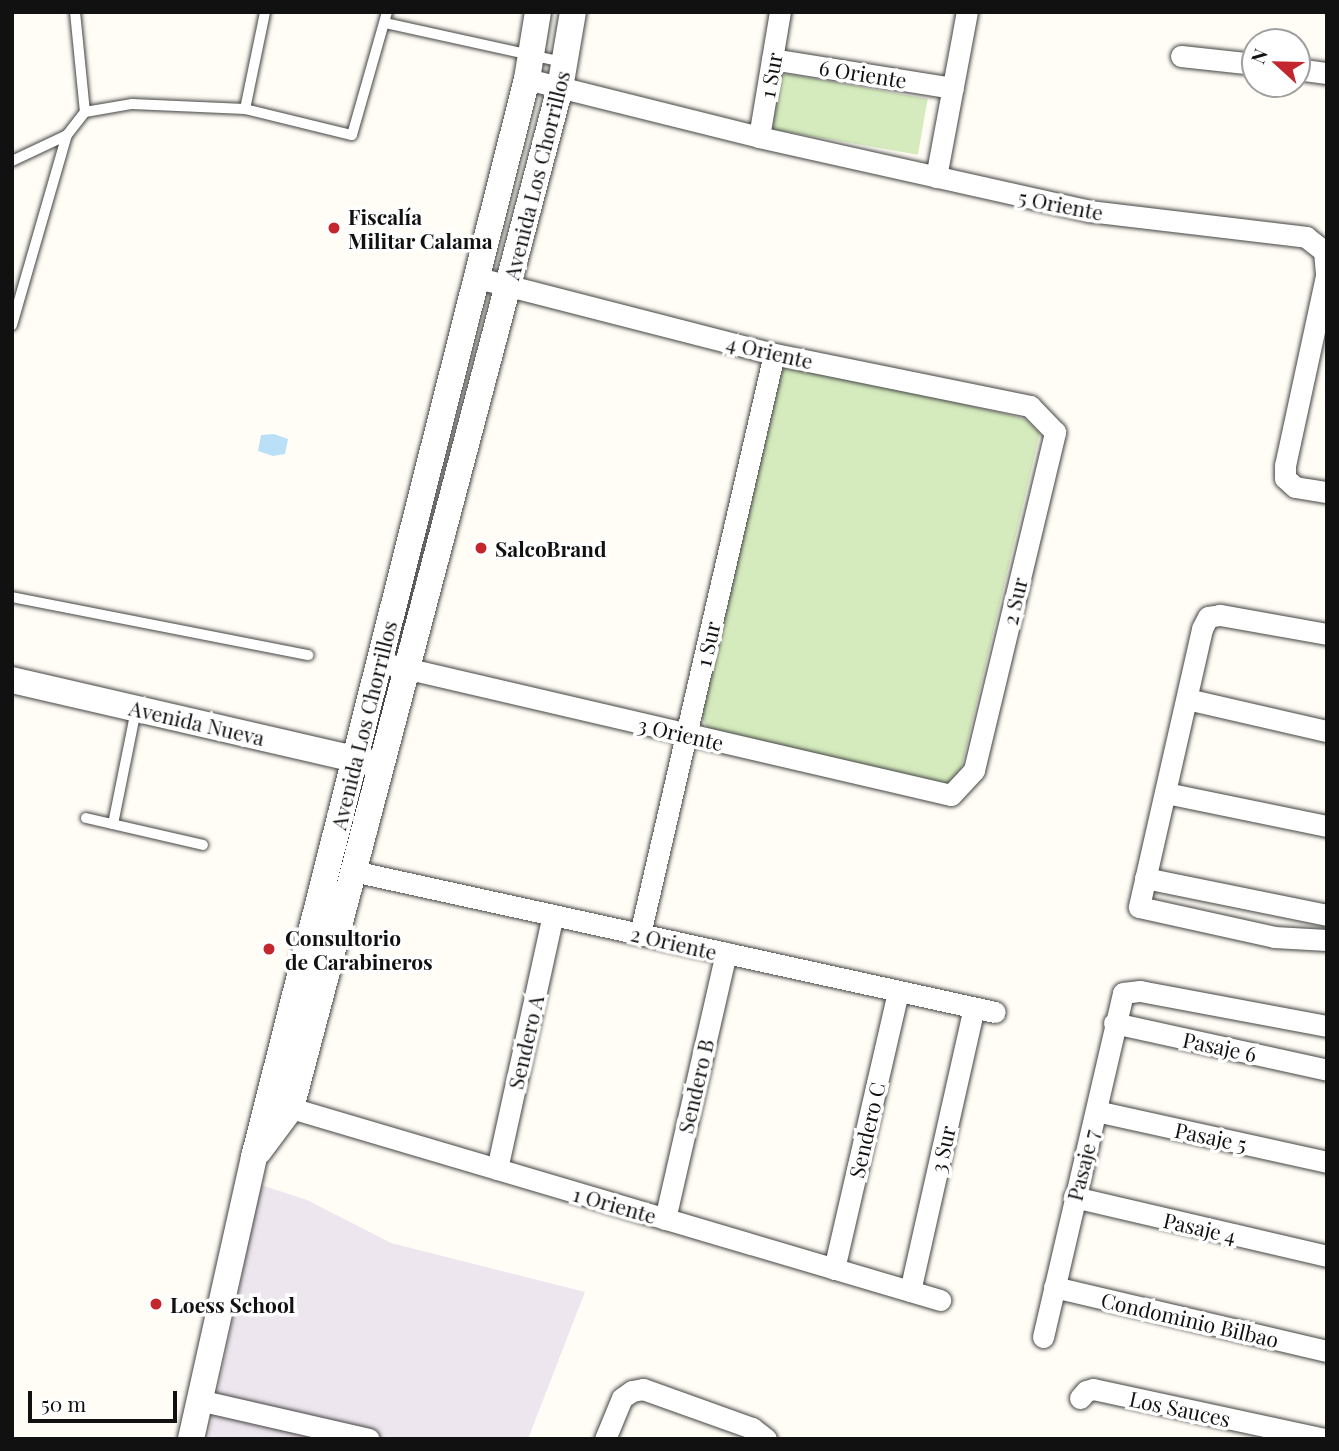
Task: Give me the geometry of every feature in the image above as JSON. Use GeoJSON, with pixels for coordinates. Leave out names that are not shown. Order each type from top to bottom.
{"type":"FeatureCollection","features":[{"type":"Feature","properties":{"kind":"street","name":"Avenida Los Chorrillos"},"geometry":{"type":"LineString","coordinates":[[191,1439],[254,1157],[477,278],[529,67],[538,12]]}},
{"type":"Feature","properties":{"kind":"street","name":"Avenida Los Chorrillos"},"geometry":{"type":"LineString","coordinates":[[290,1108],[508,286],[562,75],[573,12]]}},
{"type":"Feature","properties":{"kind":"street","name":"1 Sur"},"geometry":{"type":"LineString","coordinates":[[759,137],[780,12]]}},
{"type":"Feature","properties":{"kind":"street"},"geometry":{"type":"LineString","coordinates":[[936,177],[967,12]]}},
{"type":"Feature","properties":{"kind":"street"},"geometry":{"type":"LineString","coordinates":[[1181,55],[1241,62]]}},
{"type":"Feature","properties":{"kind":"street","name":"6 Oriente"},"geometry":{"type":"LineString","coordinates":[[772,59],[953,88]]}},
{"type":"Feature","properties":{"kind":"street","name":"5 Oriente"},"geometry":{"type":"LineString","coordinates":[[529,67],[759,137],[1089,211],[1306,237],[1324,251],[1326,276],[1285,465],[1285,478],[1295,487],[1327,492]]}},
{"type":"Feature","properties":{"kind":"street","name":"4 Oriente"},"geometry":{"type":"LineString","coordinates":[[477,278],[774,354],[1030,406],[1055,432]]}},
{"type":"Feature","properties":{"kind":"street","name":"1 Sur"},"geometry":{"type":"LineString","coordinates":[[640,934],[774,354]]}},
{"type":"Feature","properties":{"kind":"street","name":"2 Sur"},"geometry":{"type":"LineString","coordinates":[[974,771],[1055,432]]}},
{"type":"Feature","properties":{"kind":"street"},"geometry":{"type":"LineString","coordinates":[[422,494],[451,502]]}},
{"type":"Feature","properties":{"kind":"street"},"geometry":{"type":"LineString","coordinates":[[1327,634],[1220,615],[1208,617],[1202,629],[1139,907],[1274,937],[1327,940]]}},
{"type":"Feature","properties":{"kind":"street"},"geometry":{"type":"LineString","coordinates":[[1297,627],[1327,624]]}},
{"type":"Feature","properties":{"kind":"street","name":"3 Oriente"},"geometry":{"type":"LineString","coordinates":[[379,662],[951,794],[974,771]]}},
{"type":"Feature","properties":{"kind":"street","name":"Avenida Nueva"},"geometry":{"type":"LineString","coordinates":[[12,680],[382,765]]}},
{"type":"Feature","properties":{"kind":"street"},"geometry":{"type":"LineString","coordinates":[[1187,699],[1327,731]]}},
{"type":"Feature","properties":{"kind":"street"},"geometry":{"type":"LineString","coordinates":[[1166,793],[1327,826]]}},
{"type":"Feature","properties":{"kind":"street","name":"2 Oriente"},"geometry":{"type":"LineString","coordinates":[[353,871],[995,1012]]}},
{"type":"Feature","properties":{"kind":"street"},"geometry":{"type":"LineString","coordinates":[[1145,878],[1327,915]]}},
{"type":"Feature","properties":{"kind":"street","name":"Sendero A"},"geometry":{"type":"LineString","coordinates":[[497,1169],[554,915]]}},
{"type":"Feature","properties":{"kind":"street","name":"Sendero B"},"geometry":{"type":"LineString","coordinates":[[665,1219],[726,953]]}},
{"type":"Feature","properties":{"kind":"street","name":"Sendero C"},"geometry":{"type":"LineString","coordinates":[[834,1269],[898,991]]}},
{"type":"Feature","properties":{"kind":"street","name":"Pasaje 6"},"geometry":{"type":"LineString","coordinates":[[1123,993],[1140,991],[1327,1026]]}},
{"type":"Feature","properties":{"kind":"street","name":"Pasaje 7"},"geometry":{"type":"LineString","coordinates":[[1043,1337],[1123,993]]}},
{"type":"Feature","properties":{"kind":"street","name":"3 Sur"},"geometry":{"type":"LineString","coordinates":[[910,1291],[974,1008]]}},
{"type":"Feature","properties":{"kind":"street","name":"Pasaje 6"},"geometry":{"type":"LineString","coordinates":[[1114,1023],[1327,1070]]}},
{"type":"Feature","properties":{"kind":"street"},"geometry":{"type":"LineString","coordinates":[[254,1157],[290,1108]]}},
{"type":"Feature","properties":{"kind":"street","name":"1 Oriente"},"geometry":{"type":"LineString","coordinates":[[290,1108],[940,1300]]}},
{"type":"Feature","properties":{"kind":"street","name":"Pasaje 5"},"geometry":{"type":"LineString","coordinates":[[1096,1111],[1327,1162]]}},
{"type":"Feature","properties":{"kind":"street","name":"Pasaje 4"},"geometry":{"type":"LineString","coordinates":[[1074,1197],[1327,1256]]}},
{"type":"Feature","properties":{"kind":"street","name":"Condominio Bilbao"},"geometry":{"type":"LineString","coordinates":[[1054,1287],[1327,1351]]}},
{"type":"Feature","properties":{"kind":"street","name":"Los Sauces"},"geometry":{"type":"LineString","coordinates":[[1080,1398],[1086,1391],[1093,1389],[1325,1439]]}},
{"type":"Feature","properties":{"kind":"street"},"geometry":{"type":"LineString","coordinates":[[605,1439],[619,1404],[632,1391],[649,1390],[752,1428],[765,1439]]}},
{"type":"Feature","properties":{"kind":"street"},"geometry":{"type":"LineString","coordinates":[[200,1400],[369,1439]]}},
{"type":"Feature","properties":{"kind":"lane"},"geometry":{"type":"LineString","coordinates":[[75,12],[85,112]]}},
{"type":"Feature","properties":{"kind":"lane"},"geometry":{"type":"LineString","coordinates":[[245,109],[265,12]]}},
{"type":"Feature","properties":{"kind":"lane"},"geometry":{"type":"LineString","coordinates":[[12,326],[67,135],[85,112],[132,104],[245,109],[352,135],[386,18],[529,67]]}},
{"type":"Feature","properties":{"kind":"lane"},"geometry":{"type":"LineString","coordinates":[[12,161],[67,135]]}},
{"type":"Feature","properties":{"kind":"lane"},"geometry":{"type":"LineString","coordinates":[[12,597],[308,655]]}},
{"type":"Feature","properties":{"kind":"lane"},"geometry":{"type":"LineString","coordinates":[[113,824],[136,709]]}},
{"type":"Feature","properties":{"kind":"lane"},"geometry":{"type":"LineString","coordinates":[[86,818],[202,845]]}},
{"type":"Feature","properties":{"kind":"shaded area"},"geometry":{"type":"Polygon","coordinates":[[[261,1185],[307,1200],[391,1243],[585,1292],[528,1439],[208,1439],[261,1185]]]}},
{"type":"Feature","properties":{"kind":"green space"},"geometry":{"type":"Polygon","coordinates":[[[782,73],[928,99],[918,155],[772,129],[782,73]]]}},
{"type":"Feature","properties":{"kind":"green space"},"geometry":{"type":"Polygon","coordinates":[[[794,363],[1025,419],[1040,433],[961,769],[950,784],[708,729],[700,714],[781,370],[794,363]]]}},
{"type":"Feature","properties":{"kind":"water"},"geometry":{"type":"Polygon","coordinates":[[[274,434],[288,439],[285,454],[273,456],[258,451],[261,435],[274,434]]]}},
{"type":"Feature","properties":{"kind":"place","name":"Fiscalía Militar Calama"},"geometry":{"type":"Point","coordinates":[334,228]}},
{"type":"Feature","properties":{"kind":"place","name":"SalcoBrand"},"geometry":{"type":"Point","coordinates":[481,548]}},
{"type":"Feature","properties":{"kind":"place","name":"Consultorio de Carabineros"},"geometry":{"type":"Point","coordinates":[269,949]}},
{"type":"Feature","properties":{"kind":"place","name":"Loess School"},"geometry":{"type":"Point","coordinates":[156,1304]}}]}
